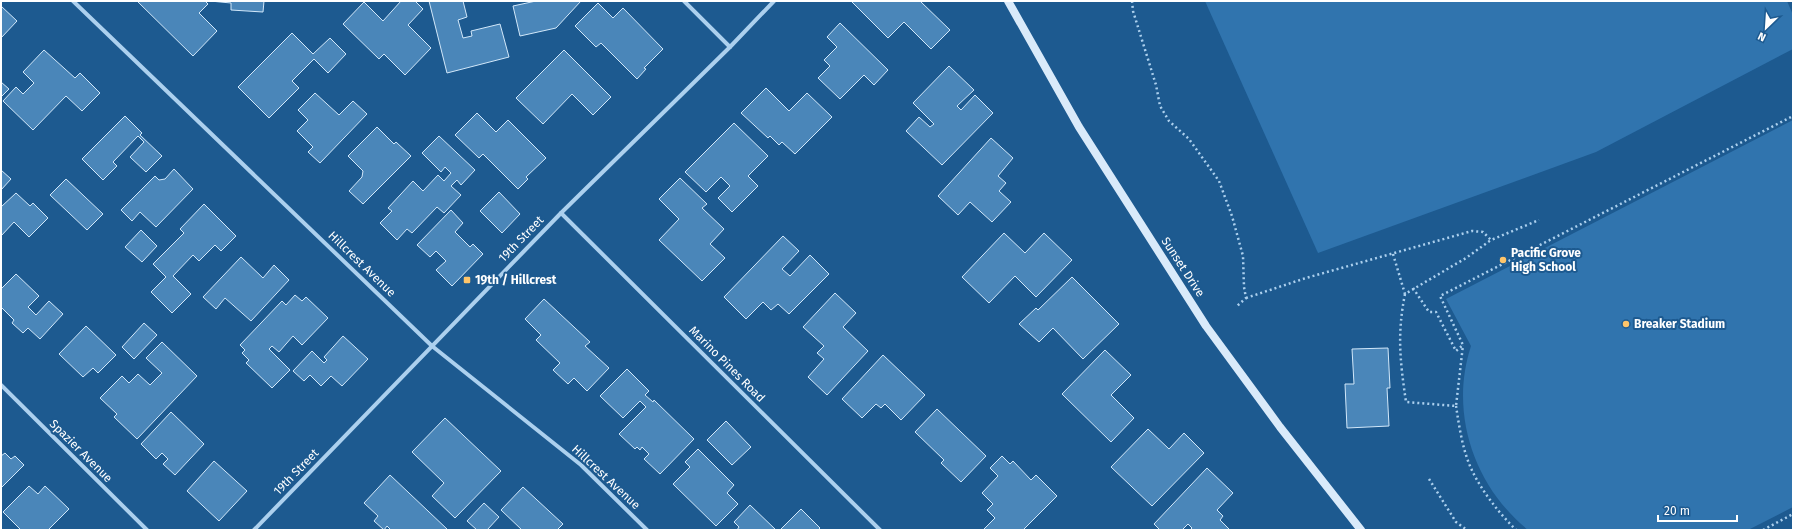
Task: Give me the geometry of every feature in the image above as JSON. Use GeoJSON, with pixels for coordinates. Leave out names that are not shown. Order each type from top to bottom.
{"type":"FeatureCollection","features":[{"type":"Feature","properties":{"kind":"main road","name":"Sunset Drive"},"geometry":{"type":"LineString","coordinates":[[1008,1],[1080,128],[1206,326],[1280,427],[1361,530]]}},
{"type":"Feature","properties":{"kind":"street","name":"Hillcrest Avenue"},"geometry":{"type":"LineString","coordinates":[[73,1],[432,346],[581,465],[647,530]]}},
{"type":"Feature","properties":{"kind":"street"},"geometry":{"type":"LineString","coordinates":[[684,1],[730,47]]}},
{"type":"Feature","properties":{"kind":"street","name":"19th Street"},"geometry":{"type":"LineString","coordinates":[[254,530],[561,213],[730,47],[774,1]]}},
{"type":"Feature","properties":{"kind":"street","name":"Marino Pines Road"},"geometry":{"type":"LineString","coordinates":[[561,213],[880,530]]}},
{"type":"Feature","properties":{"kind":"street","name":"Spazier Avenue"},"geometry":{"type":"LineString","coordinates":[[1,385],[147,530]]}},
{"type":"Feature","properties":{"kind":"path"},"geometry":{"type":"LineString","coordinates":[[1132,1],[1133,11],[1156,85],[1160,106],[1169,120],[1189,139],[1219,181],[1232,216],[1243,256],[1244,287],[1246,298]]}},
{"type":"Feature","properties":{"kind":"path"},"geometry":{"type":"LineString","coordinates":[[1516,530],[1506,520],[1485,493],[1469,466],[1461,436],[1456,406],[1463,345],[1440,296],[1793,116]]}},
{"type":"Feature","properties":{"kind":"path"},"geometry":{"type":"LineString","coordinates":[[1405,294],[1466,258],[1491,240],[1539,220]]}},
{"type":"Feature","properties":{"kind":"path"},"geometry":{"type":"LineString","coordinates":[[1236,307],[1246,298],[1306,278],[1472,231],[1483,232],[1491,240]]}},
{"type":"Feature","properties":{"kind":"path"},"geometry":{"type":"LineString","coordinates":[[1392,254],[1405,294],[1400,318],[1399,357],[1406,402],[1456,406]]}},
{"type":"Feature","properties":{"kind":"path"},"geometry":{"type":"LineString","coordinates":[[1413,288],[1429,312],[1436,312],[1456,351],[1463,345]]}},
{"type":"Feature","properties":{"kind":"path"},"geometry":{"type":"LineString","coordinates":[[1429,480],[1456,522],[1467,530]]}},
{"type":"Feature","properties":{"kind":"path"},"geometry":{"type":"LineString","coordinates":[[1763,530],[1793,514]]}},
{"type":"Feature","properties":{"kind":"shaded area"},"geometry":{"type":"Polygon","coordinates":[[[1205,1],[1787,1],[1793,15],[1793,49],[1596,152],[1318,253],[1205,1]]]}},
{"type":"Feature","properties":{"kind":"shaded area","name":"Breaker Stadium"},"geometry":{"type":"Polygon","coordinates":[[[1793,120],[1793,507],[1748,530],[1528,530],[1509,512],[1493,492],[1480,470],[1471,447],[1465,422],[1463,397],[1465,371],[1471,346],[1446,299],[1793,120]]]}},
{"type":"Feature","properties":{"kind":"building"},"geometry":{"type":"Polygon","coordinates":[[[137,1],[205,1],[208,4],[199,13],[217,31],[193,56],[137,1]]]}},
{"type":"Feature","properties":{"kind":"building"},"geometry":{"type":"Polygon","coordinates":[[[210,1],[264,1],[263,12],[231,10],[231,3],[210,1]]]}},
{"type":"Feature","properties":{"kind":"building"},"geometry":{"type":"Polygon","coordinates":[[[401,1],[415,1],[423,9],[408,25],[431,48],[405,75],[384,54],[379,59],[343,24],[364,2],[383,21],[401,1]]]}},
{"type":"Feature","properties":{"kind":"building"},"geometry":{"type":"Polygon","coordinates":[[[429,1],[463,1],[467,17],[458,20],[463,38],[472,36],[471,31],[500,24],[509,57],[447,73],[429,1]]]}},
{"type":"Feature","properties":{"kind":"building"},"geometry":{"type":"Polygon","coordinates":[[[536,1],[581,1],[556,28],[520,36],[513,6],[536,1]]]}},
{"type":"Feature","properties":{"kind":"building"},"geometry":{"type":"Polygon","coordinates":[[[851,1],[920,1],[950,30],[931,49],[904,22],[888,38],[851,1]]]}},
{"type":"Feature","properties":{"kind":"building"},"geometry":{"type":"Polygon","coordinates":[[[598,3],[613,18],[623,8],[663,49],[644,68],[646,69],[637,79],[601,43],[596,47],[575,26],[598,3]]]}},
{"type":"Feature","properties":{"kind":"building"},"geometry":{"type":"Polygon","coordinates":[[[1,6],[17,21],[1,38],[1,6]]]}},
{"type":"Feature","properties":{"kind":"building"},"geometry":{"type":"Polygon","coordinates":[[[840,23],[888,70],[874,85],[864,75],[840,99],[818,78],[830,66],[824,60],[837,47],[827,37],[840,23]]]}},
{"type":"Feature","properties":{"kind":"building"},"geometry":{"type":"Polygon","coordinates":[[[292,33],[313,54],[330,38],[346,54],[328,73],[314,59],[292,81],[299,88],[269,118],[238,87],[292,33]]]}},
{"type":"Feature","properties":{"kind":"building"},"geometry":{"type":"Polygon","coordinates":[[[44,50],[75,78],[80,73],[100,93],[82,111],[66,96],[33,130],[3,101],[16,87],[23,94],[34,83],[23,72],[44,50]]]}},
{"type":"Feature","properties":{"kind":"building"},"geometry":{"type":"Polygon","coordinates":[[[564,50],[611,97],[593,115],[572,94],[543,124],[516,98],[564,50]]]}},
{"type":"Feature","properties":{"kind":"building"},"geometry":{"type":"Polygon","coordinates":[[[949,66],[974,90],[957,106],[961,110],[975,95],[993,113],[942,165],[906,131],[919,117],[930,127],[934,124],[913,103],[949,66]]]}},
{"type":"Feature","properties":{"kind":"building"},"geometry":{"type":"Polygon","coordinates":[[[1,82],[9,89],[1,97],[1,82]]]}},
{"type":"Feature","properties":{"kind":"building"},"geometry":{"type":"Polygon","coordinates":[[[766,88],[789,111],[807,93],[832,117],[795,154],[782,142],[779,145],[770,136],[768,138],[741,113],[766,88]]]}},
{"type":"Feature","properties":{"kind":"building"},"geometry":{"type":"Polygon","coordinates":[[[315,93],[339,115],[353,101],[367,114],[320,163],[308,152],[313,147],[297,131],[308,120],[298,110],[315,93]]]}},
{"type":"Feature","properties":{"kind":"building"},"geometry":{"type":"Polygon","coordinates":[[[477,113],[496,132],[508,120],[546,158],[526,177],[528,179],[518,189],[483,154],[479,158],[455,135],[477,113]]]}},
{"type":"Feature","properties":{"kind":"building"},"geometry":{"type":"Polygon","coordinates":[[[125,116],[142,133],[140,135],[162,156],[146,172],[130,157],[144,142],[138,136],[113,162],[117,166],[103,180],[82,159],[125,116]]]}},
{"type":"Feature","properties":{"kind":"building"},"geometry":{"type":"Polygon","coordinates":[[[734,123],[768,156],[748,176],[758,186],[732,212],[718,198],[730,186],[721,177],[706,192],[685,172],[734,123]]]}},
{"type":"Feature","properties":{"kind":"building"},"geometry":{"type":"Polygon","coordinates":[[[377,127],[394,144],[396,142],[411,156],[363,204],[349,191],[362,177],[363,171],[348,156],[377,127]]]}},
{"type":"Feature","properties":{"kind":"building"},"geometry":{"type":"Polygon","coordinates":[[[439,136],[475,170],[461,185],[457,180],[451,186],[461,195],[444,213],[437,207],[412,233],[407,229],[397,240],[380,223],[392,211],[388,208],[413,181],[423,191],[438,175],[444,181],[451,173],[445,167],[441,172],[422,153],[439,136]]]}},
{"type":"Feature","properties":{"kind":"building"},"geometry":{"type":"Polygon","coordinates":[[[991,138],[1013,158],[998,176],[1006,183],[999,191],[1011,202],[992,222],[970,202],[958,215],[938,196],[991,138]]]}},
{"type":"Feature","properties":{"kind":"building"},"geometry":{"type":"Polygon","coordinates":[[[174,169],[193,189],[156,227],[140,212],[132,221],[121,210],[155,176],[159,180],[165,179],[174,169]]]}},
{"type":"Feature","properties":{"kind":"building"},"geometry":{"type":"Polygon","coordinates":[[[1,170],[11,179],[1,190],[1,170]]]}},
{"type":"Feature","properties":{"kind":"building"},"geometry":{"type":"Polygon","coordinates":[[[680,178],[707,204],[702,208],[724,229],[710,244],[725,258],[702,281],[659,240],[679,219],[659,199],[680,178]]]}},
{"type":"Feature","properties":{"kind":"building"},"geometry":{"type":"Polygon","coordinates":[[[66,179],[103,214],[87,230],[50,195],[66,179]]]}},
{"type":"Feature","properties":{"kind":"building"},"geometry":{"type":"Polygon","coordinates":[[[499,192],[520,214],[502,233],[480,211],[499,192]]]}},
{"type":"Feature","properties":{"kind":"building"},"geometry":{"type":"Polygon","coordinates":[[[16,193],[30,206],[33,203],[48,218],[29,237],[14,222],[1,236],[1,207],[16,193]]]}},
{"type":"Feature","properties":{"kind":"building"},"geometry":{"type":"Polygon","coordinates":[[[204,204],[236,236],[221,251],[215,245],[199,261],[193,255],[173,276],[191,294],[172,313],[151,292],[166,277],[153,264],[184,233],[180,229],[204,204]]]}},
{"type":"Feature","properties":{"kind":"building"},"geometry":{"type":"Polygon","coordinates":[[[451,210],[463,223],[455,232],[470,247],[473,244],[483,254],[452,286],[436,270],[446,261],[436,251],[430,257],[417,245],[451,210]]]}},
{"type":"Feature","properties":{"kind":"building"},"geometry":{"type":"Polygon","coordinates":[[[141,230],[157,246],[142,262],[125,247],[141,230]]]}},
{"type":"Feature","properties":{"kind":"building"},"geometry":{"type":"Polygon","coordinates":[[[1004,233],[1025,253],[1044,233],[1072,260],[1036,297],[1015,276],[989,303],[962,277],[1004,233]]]}},
{"type":"Feature","properties":{"kind":"building"},"geometry":{"type":"Polygon","coordinates":[[[783,236],[799,251],[782,269],[790,276],[810,255],[829,274],[789,314],[778,304],[771,310],[763,302],[746,319],[724,297],[783,236]]]}},
{"type":"Feature","properties":{"kind":"building"},"geometry":{"type":"Polygon","coordinates":[[[241,257],[263,278],[274,265],[289,280],[251,321],[225,298],[216,309],[203,297],[241,257]]]}},
{"type":"Feature","properties":{"kind":"building"},"geometry":{"type":"Polygon","coordinates":[[[16,274],[39,296],[28,307],[36,315],[49,301],[63,314],[40,339],[28,328],[23,333],[12,323],[14,320],[1,307],[1,289],[16,274]]]}},
{"type":"Feature","properties":{"kind":"building"},"geometry":{"type":"Polygon","coordinates":[[[1072,277],[1119,324],[1083,359],[1053,328],[1039,342],[1019,324],[1036,308],[1038,310],[1072,277]]]}},
{"type":"Feature","properties":{"kind":"building"},"geometry":{"type":"Polygon","coordinates":[[[835,293],[856,313],[843,327],[868,351],[827,395],[808,377],[824,359],[817,353],[824,346],[803,327],[835,293]]]}},
{"type":"Feature","properties":{"kind":"building"},"geometry":{"type":"Polygon","coordinates":[[[295,295],[302,301],[306,297],[328,318],[302,345],[293,336],[279,352],[272,346],[269,349],[290,370],[272,388],[246,363],[249,360],[242,353],[245,350],[240,345],[282,301],[286,305],[295,295]]]}},
{"type":"Feature","properties":{"kind":"building"},"geometry":{"type":"Polygon","coordinates":[[[544,299],[590,342],[585,346],[609,368],[587,391],[574,378],[568,384],[553,370],[560,363],[536,340],[541,335],[525,319],[544,299]]]}},
{"type":"Feature","properties":{"kind":"building"},"geometry":{"type":"Polygon","coordinates":[[[144,323],[157,335],[134,359],[122,347],[144,323]]]}},
{"type":"Feature","properties":{"kind":"building"},"geometry":{"type":"Polygon","coordinates":[[[86,326],[116,355],[98,373],[93,368],[83,377],[59,354],[86,326]]]}},
{"type":"Feature","properties":{"kind":"building"},"geometry":{"type":"Polygon","coordinates":[[[343,336],[368,359],[342,386],[331,376],[321,386],[310,375],[304,381],[293,371],[312,351],[324,363],[327,360],[324,357],[343,336]]]}},
{"type":"Feature","properties":{"kind":"building"},"geometry":{"type":"Polygon","coordinates":[[[162,342],[197,376],[137,439],[114,417],[117,414],[100,398],[122,376],[129,383],[138,374],[150,385],[162,373],[146,358],[162,342]]]}},
{"type":"Feature","properties":{"kind":"building"},"geometry":{"type":"Polygon","coordinates":[[[1388,348],[1390,388],[1387,388],[1389,426],[1347,428],[1345,384],[1354,384],[1352,349],[1388,348]]]}},
{"type":"Feature","properties":{"kind":"building"},"geometry":{"type":"Polygon","coordinates":[[[1105,350],[1131,375],[1111,395],[1134,418],[1111,442],[1062,394],[1105,350]]]}},
{"type":"Feature","properties":{"kind":"building"},"geometry":{"type":"Polygon","coordinates":[[[883,355],[925,395],[901,420],[885,404],[881,408],[876,404],[862,418],[842,399],[883,355]]]}},
{"type":"Feature","properties":{"kind":"building"},"geometry":{"type":"Polygon","coordinates":[[[627,369],[649,391],[645,395],[653,402],[654,400],[694,439],[660,474],[644,459],[649,454],[642,447],[640,450],[637,447],[635,449],[619,434],[646,407],[640,401],[623,418],[600,396],[627,369]]]}},
{"type":"Feature","properties":{"kind":"building"},"geometry":{"type":"Polygon","coordinates":[[[937,409],[986,456],[961,482],[941,463],[944,460],[915,432],[937,409]]]}},
{"type":"Feature","properties":{"kind":"building"},"geometry":{"type":"Polygon","coordinates":[[[171,412],[204,444],[175,475],[163,464],[168,459],[162,453],[156,459],[141,444],[171,412]]]}},
{"type":"Feature","properties":{"kind":"building"},"geometry":{"type":"Polygon","coordinates":[[[445,418],[501,471],[455,518],[432,496],[444,483],[412,452],[445,418]]]}},
{"type":"Feature","properties":{"kind":"building"},"geometry":{"type":"Polygon","coordinates":[[[726,421],[751,447],[732,465],[707,440],[726,421]]]}},
{"type":"Feature","properties":{"kind":"building"},"geometry":{"type":"Polygon","coordinates":[[[1148,429],[1169,449],[1184,433],[1204,453],[1152,506],[1111,467],[1148,429]]]}},
{"type":"Feature","properties":{"kind":"building"},"geometry":{"type":"Polygon","coordinates":[[[698,449],[734,485],[727,493],[738,504],[716,526],[673,484],[690,467],[685,462],[698,449]]]}},
{"type":"Feature","properties":{"kind":"building"},"geometry":{"type":"Polygon","coordinates":[[[5,453],[11,459],[15,456],[24,465],[1,488],[1,456],[5,453]]]}},
{"type":"Feature","properties":{"kind":"building"},"geometry":{"type":"Polygon","coordinates":[[[1002,456],[1010,464],[1013,461],[1031,480],[1036,475],[1057,496],[1023,530],[983,530],[995,518],[987,510],[993,504],[982,493],[998,476],[990,468],[1002,456]]]}},
{"type":"Feature","properties":{"kind":"building"},"geometry":{"type":"Polygon","coordinates":[[[214,461],[247,491],[219,521],[187,491],[214,461]]]}},
{"type":"Feature","properties":{"kind":"building"},"geometry":{"type":"Polygon","coordinates":[[[1207,468],[1233,493],[1217,510],[1223,516],[1220,520],[1230,530],[1190,530],[1192,528],[1188,524],[1182,530],[1160,530],[1154,524],[1207,468]]]}},
{"type":"Feature","properties":{"kind":"building"},"geometry":{"type":"Polygon","coordinates":[[[390,475],[447,529],[391,530],[387,526],[384,530],[374,521],[378,516],[364,503],[390,475]]]}},
{"type":"Feature","properties":{"kind":"building"},"geometry":{"type":"Polygon","coordinates":[[[29,486],[38,494],[45,486],[69,509],[48,530],[21,530],[3,512],[29,486]]]}},
{"type":"Feature","properties":{"kind":"building"},"geometry":{"type":"Polygon","coordinates":[[[523,487],[563,524],[557,530],[522,530],[501,510],[523,487]]]}},
{"type":"Feature","properties":{"kind":"building"},"geometry":{"type":"Polygon","coordinates":[[[484,503],[499,517],[487,530],[477,530],[467,521],[484,503]]]}},
{"type":"Feature","properties":{"kind":"building"},"geometry":{"type":"Polygon","coordinates":[[[750,505],[776,530],[737,530],[739,527],[734,522],[750,505]]]}},
{"type":"Feature","properties":{"kind":"building"},"geometry":{"type":"Polygon","coordinates":[[[801,509],[820,528],[818,530],[780,530],[801,509]]]}},
{"type":"Feature","properties":{"kind":"place","name":"Pacific Grove High School"},"geometry":{"type":"Point","coordinates":[1503,260]}},
{"type":"Feature","properties":{"kind":"place","name":"19th / Hillcrest"},"geometry":{"type":"Point","coordinates":[467,280]}},
{"type":"Feature","properties":{"kind":"place","name":"Breaker Stadium"},"geometry":{"type":"Point","coordinates":[1626,324]}}]}
